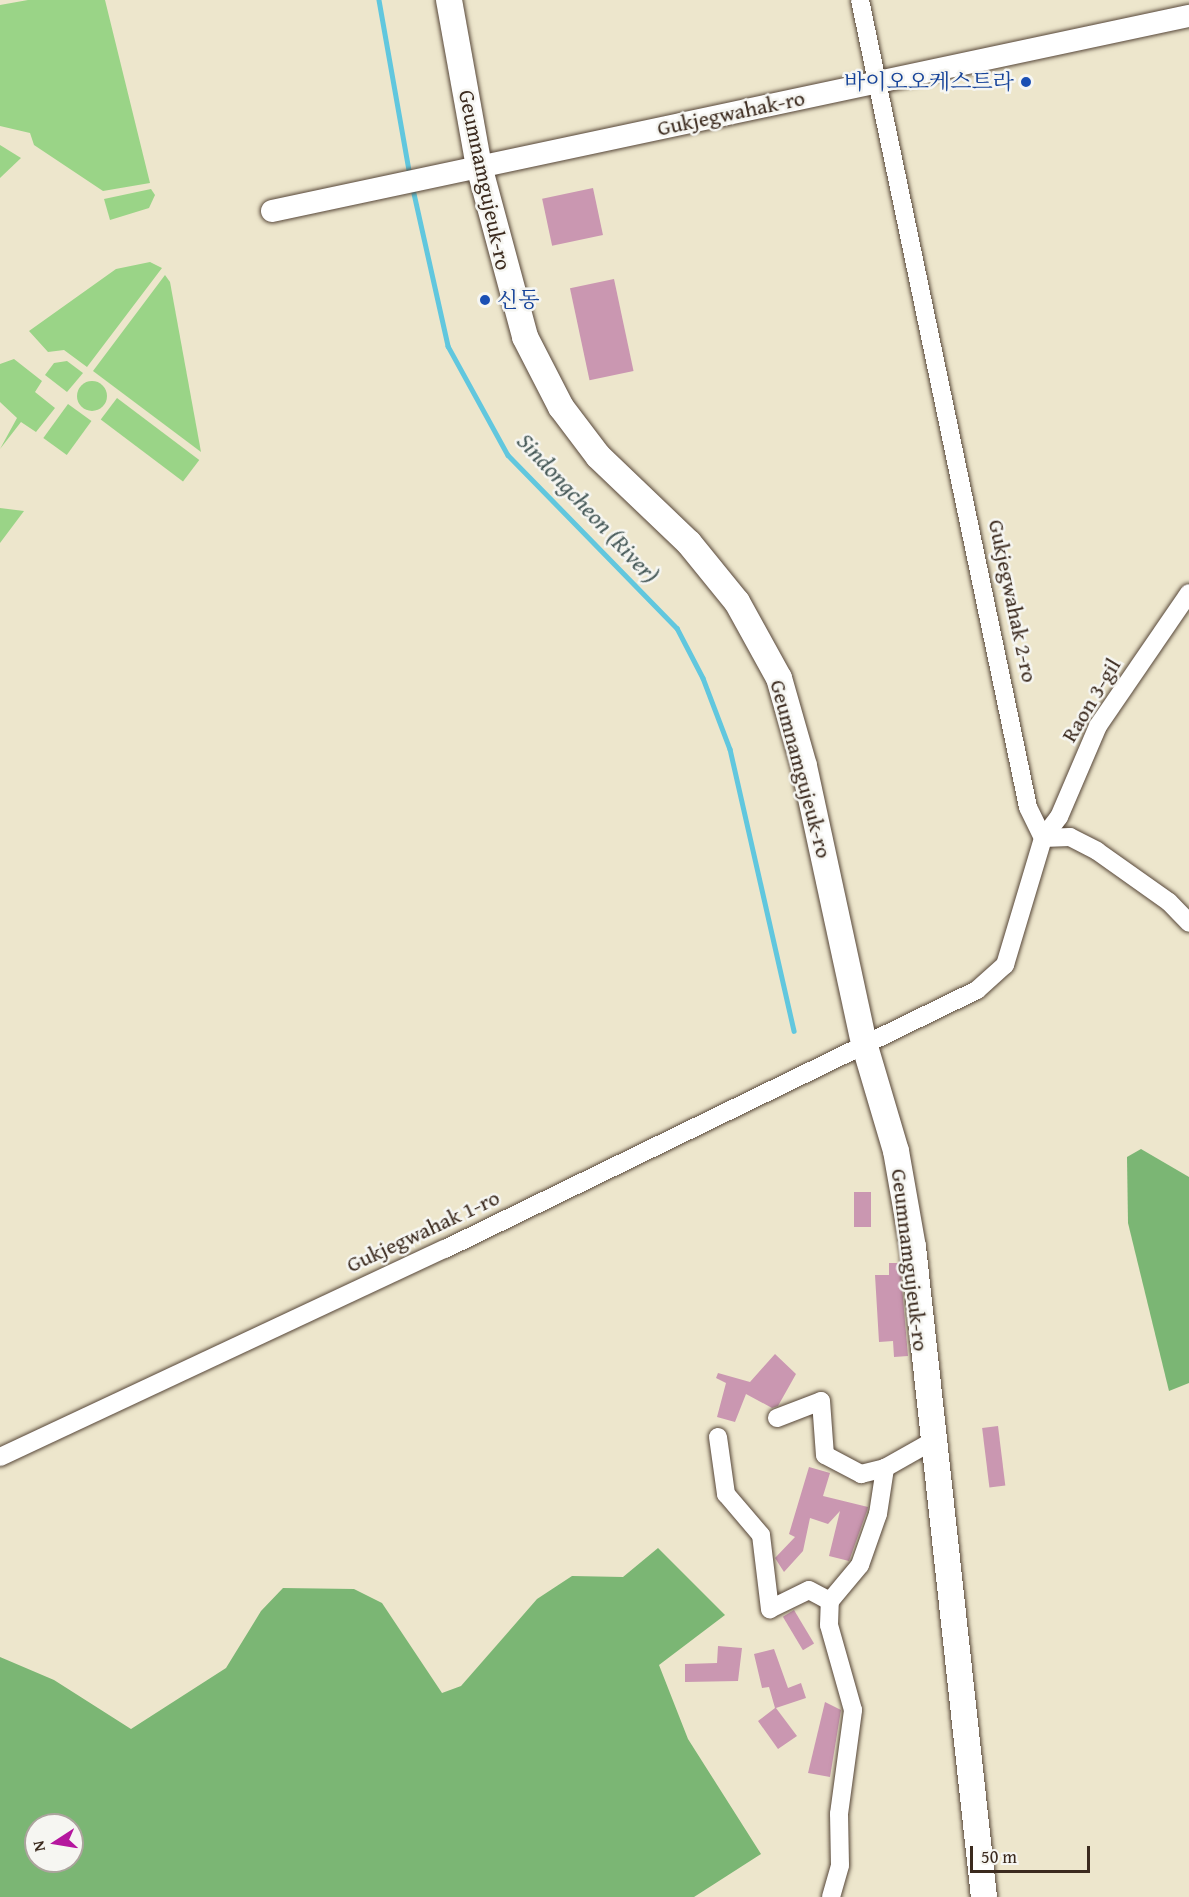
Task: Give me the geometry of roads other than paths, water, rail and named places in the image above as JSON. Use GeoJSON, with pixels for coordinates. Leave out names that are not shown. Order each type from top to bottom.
{"type":"FeatureCollection","features":[{"type":"Feature","properties":{"kind":"main road","name":"Geumnamgujeuk-ro"},"geometry":{"type":"LineString","coordinates":[[449,0],[480,166],[525,337],[561,407],[598,456],[689,543],[737,602],[779,678],[804,766],[864,1043],[896,1150],[911,1236],[931,1442],[984,1897]]}},
{"type":"Feature","properties":{"kind":"street","name":"Gukjegwahak 2-ro"},"geometry":{"type":"LineString","coordinates":[[860,0],[1028,807],[1043,838]]}},
{"type":"Feature","properties":{"kind":"street","name":"Gukjegwahak-ro"},"geometry":{"type":"LineString","coordinates":[[272,211],[1189,16]]}},
{"type":"Feature","properties":{"kind":"street","name":"Raon 3-gil"},"geometry":{"type":"LineString","coordinates":[[1043,838],[1059,818],[1098,726],[1189,593]]}},
{"type":"Feature","properties":{"kind":"street"},"geometry":{"type":"LineString","coordinates":[[864,1043],[977,990],[1005,965],[1043,838],[1070,837],[1097,850],[1169,902],[1189,923]]}},
{"type":"Feature","properties":{"kind":"street","name":"Gukjegwahak 1-ro"},"geometry":{"type":"LineString","coordinates":[[0,1457],[445,1249],[864,1043]]}},
{"type":"Feature","properties":{"kind":"street"},"geometry":{"type":"LineString","coordinates":[[777,1418],[821,1401],[825,1455],[861,1474],[885,1468],[931,1442]]}},
{"type":"Feature","properties":{"kind":"street"},"geometry":{"type":"LineString","coordinates":[[718,1437],[726,1494],[761,1535],[770,1609],[809,1590],[830,1601]]}},
{"type":"Feature","properties":{"kind":"street"},"geometry":{"type":"LineString","coordinates":[[831,1897],[840,1865],[839,1814],[853,1710],[829,1625],[830,1601],[860,1565],[878,1514],[885,1468]]}},
{"type":"Feature","properties":{"kind":"waterway","name":"Sindongcheon (River)"},"geometry":{"type":"LineString","coordinates":[[379,0],[410,175]]}},
{"type":"Feature","properties":{"kind":"waterway","name":"Sindongcheon (River)"},"geometry":{"type":"LineString","coordinates":[[413,189],[448,346],[508,455],[677,628],[703,678],[730,749],[794,1031]]}},
{"type":"Feature","properties":{"kind":"place","name":"바이오오케스트라"},"geometry":{"type":"Point","coordinates":[1026,82]}},
{"type":"Feature","properties":{"kind":"place","name":"신동"},"geometry":{"type":"Point","coordinates":[485,300]}}]}
